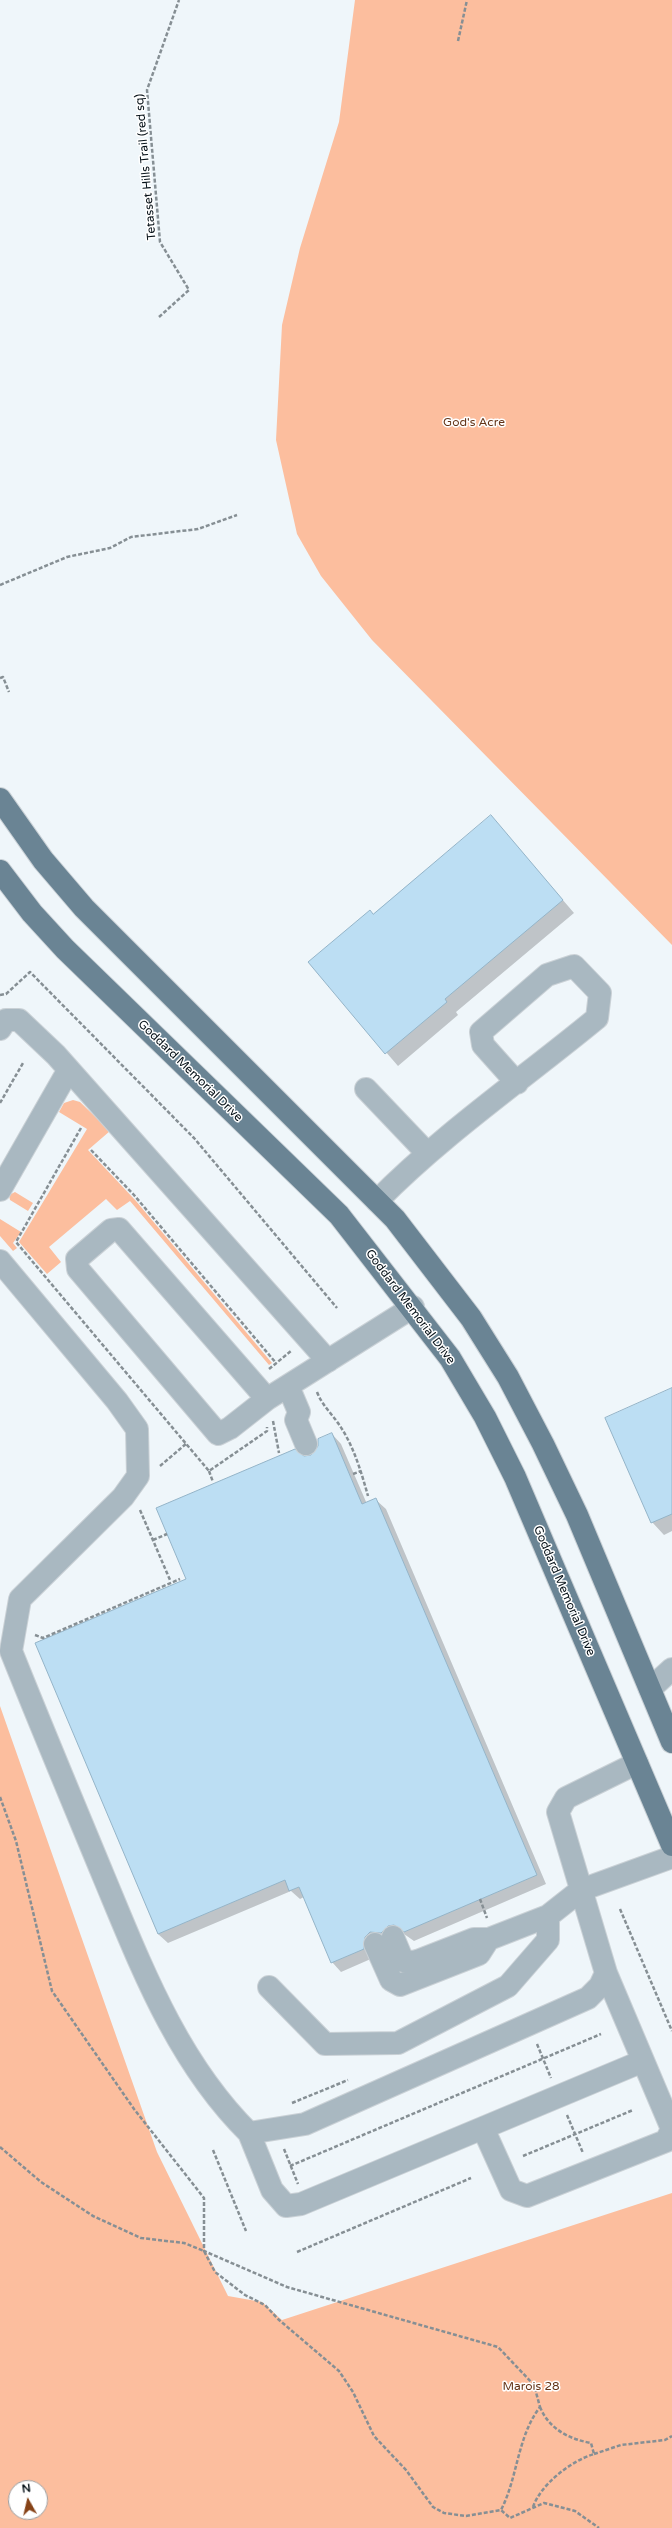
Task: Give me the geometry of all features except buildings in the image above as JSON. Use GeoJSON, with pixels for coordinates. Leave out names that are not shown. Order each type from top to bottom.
{"type":"FeatureCollection","features":[{"type":"Feature","properties":{"kind":"main road"},"geometry":{"type":"LineString","coordinates":[[0,799],[43,860],[84,908],[395,1219],[472,1318],[525,1408],[576,1516],[672,1742]]}},
{"type":"Feature","properties":{"kind":"main road","name":"Goddard Memorial Drive"},"geometry":{"type":"LineString","coordinates":[[0,871],[32,913],[65,949],[339,1215],[413,1308],[450,1358],[501,1447],[672,1845]]}},
{"type":"Feature","properties":{"kind":"lane"},"geometry":{"type":"LineString","coordinates":[[377,1201],[427,1153],[517,1082],[597,1018],[600,993],[574,966],[547,976],[480,1032],[483,1045],[517,1082]]}},
{"type":"Feature","properties":{"kind":"lane"},"geometry":{"type":"LineString","coordinates":[[0,1029],[6,1020],[19,1020],[56,1055],[68,1071],[328,1361]]}},
{"type":"Feature","properties":{"kind":"lane"},"geometry":{"type":"LineString","coordinates":[[0,1190],[68,1071]]}},
{"type":"Feature","properties":{"kind":"lane"},"geometry":{"type":"LineString","coordinates":[[366,1089],[427,1153]]}},
{"type":"Feature","properties":{"kind":"lane"},"geometry":{"type":"LineString","coordinates":[[269,1408],[119,1229],[111,1230],[77,1259],[78,1269],[218,1434],[269,1408],[288,1386],[413,1308]]}},
{"type":"Feature","properties":{"kind":"lane"},"geometry":{"type":"LineString","coordinates":[[0,1261],[117,1401],[137,1429],[138,1476],[123,1497],[20,1599],[11,1651],[154,1996],[194,2064],[231,2115],[249,2133],[272,2190],[286,2206],[306,2203],[643,2060]]}},
{"type":"Feature","properties":{"kind":"lane"},"geometry":{"type":"LineString","coordinates":[[288,1386],[299,1412],[296,1420],[313,1441]]}},
{"type":"Feature","properties":{"kind":"lane"},"geometry":{"type":"LineString","coordinates":[[650,1689],[672,1669]]}},
{"type":"Feature","properties":{"kind":"lane"},"geometry":{"type":"LineString","coordinates":[[483,2128],[511,2190],[527,2196],[666,2141],[672,2129],[606,1973],[558,1812],[566,1798],[637,1763]]}},
{"type":"Feature","properties":{"kind":"lane"},"geometry":{"type":"LineString","coordinates":[[384,1940],[404,1961],[415,1962],[474,1939],[485,1931],[548,1916],[581,1890],[672,1857]]}},
{"type":"Feature","properties":{"kind":"lane"},"geometry":{"type":"LineString","coordinates":[[269,1987],[325,2044],[398,2042],[508,1986],[548,1940],[548,1916]]}},
{"type":"Feature","properties":{"kind":"lane"},"geometry":{"type":"LineString","coordinates":[[249,2133],[305,2124],[588,1998],[600,1986],[606,1973]]}},
{"type":"Feature","properties":{"kind":"path","name":"Tetasset Hills Trail (red sq)"},"geometry":{"type":"LineString","coordinates":[[159,317],[189,290],[160,242],[147,90],[179,0]]}},
{"type":"Feature","properties":{"kind":"path"},"geometry":{"type":"LineString","coordinates":[[458,41],[467,0]]}},
{"type":"Feature","properties":{"kind":"path"},"geometry":{"type":"LineString","coordinates":[[0,585],[67,557],[110,548],[131,537],[198,529],[237,515]]}},
{"type":"Feature","properties":{"kind":"path"},"geometry":{"type":"LineString","coordinates":[[0,678],[3,677],[9,692]]}},
{"type":"Feature","properties":{"kind":"path"},"geometry":{"type":"LineString","coordinates":[[0,995],[6,994],[30,972],[194,1138],[337,1308]]}},
{"type":"Feature","properties":{"kind":"path"},"geometry":{"type":"LineString","coordinates":[[0,1103],[23,1063]]}},
{"type":"Feature","properties":{"kind":"path"},"geometry":{"type":"LineString","coordinates":[[91,1150],[134,1195],[276,1363]]}},
{"type":"Feature","properties":{"kind":"path"},"geometry":{"type":"LineString","coordinates":[[265,1372],[296,1347]]}},
{"type":"Feature","properties":{"kind":"path"},"geometry":{"type":"LineString","coordinates":[[315,1387],[320,1400],[339,1424],[361,1471],[368,1496]]}},
{"type":"Feature","properties":{"kind":"path"},"geometry":{"type":"LineString","coordinates":[[269,1408],[279,1453]]}},
{"type":"Feature","properties":{"kind":"path"},"geometry":{"type":"LineString","coordinates":[[157,1472],[160,1465],[187,1443]]}},
{"type":"Feature","properties":{"kind":"path"},"geometry":{"type":"LineString","coordinates":[[209,1471],[213,1482]]}},
{"type":"Feature","properties":{"kind":"path"},"geometry":{"type":"LineString","coordinates":[[353,1474],[361,1471]]}},
{"type":"Feature","properties":{"kind":"path"},"geometry":{"type":"LineString","coordinates":[[139,1508],[170,1580]]}},
{"type":"Feature","properties":{"kind":"path"},"geometry":{"type":"LineString","coordinates":[[153,1540],[167,1534]]}},
{"type":"Feature","properties":{"kind":"path"},"geometry":{"type":"LineString","coordinates":[[16,1625],[43,1638],[180,1579]]}},
{"type":"Feature","properties":{"kind":"path"},"geometry":{"type":"LineString","coordinates":[[0,1797],[16,1841],[52,1991],[134,2109],[204,2198],[204,2251],[215,2272],[245,2295],[265,2305],[278,2319],[340,2371],[353,2392],[374,2436],[406,2470],[433,2507],[444,2512],[466,2516],[501,2510]]}},
{"type":"Feature","properties":{"kind":"path"},"geometry":{"type":"LineString","coordinates":[[480,1899],[488,1920],[485,1931]]}},
{"type":"Feature","properties":{"kind":"path"},"geometry":{"type":"LineString","coordinates":[[620,1909],[672,2031]]}},
{"type":"Feature","properties":{"kind":"path"},"geometry":{"type":"LineString","coordinates":[[290,2166],[601,2034]]}},
{"type":"Feature","properties":{"kind":"path"},"geometry":{"type":"LineString","coordinates":[[536,2041],[554,2083]]}},
{"type":"Feature","properties":{"kind":"path"},"geometry":{"type":"LineString","coordinates":[[523,2156],[632,2110]]}},
{"type":"Feature","properties":{"kind":"path"},"geometry":{"type":"LineString","coordinates":[[565,2111],[590,2171]]}},
{"type":"Feature","properties":{"kind":"path"},"geometry":{"type":"LineString","coordinates":[[0,2147],[41,2182],[93,2216],[141,2238],[184,2243],[287,2287],[498,2347],[534,2386],[540,2407],[552,2427],[577,2440],[591,2443],[594,2454]]}},
{"type":"Feature","properties":{"kind":"path"},"geometry":{"type":"LineString","coordinates":[[283,2147],[306,2203]]}},
{"type":"Feature","properties":{"kind":"path"},"geometry":{"type":"LineString","coordinates":[[213,2150],[246,2231]]}},
{"type":"Feature","properties":{"kind":"path"},"geometry":{"type":"LineString","coordinates":[[297,2252],[471,2178]]}},
{"type":"Feature","properties":{"kind":"path"},"geometry":{"type":"LineString","coordinates":[[501,2510],[510,2493],[517,2459],[533,2416],[540,2407]]}},
{"type":"Feature","properties":{"kind":"path"},"geometry":{"type":"LineString","coordinates":[[533,2508],[536,2498],[559,2474],[594,2454],[621,2445],[665,2440],[672,2436]]}},
{"type":"Feature","properties":{"kind":"path"},"geometry":{"type":"LineString","coordinates":[[501,2510],[510,2518],[544,2502],[575,2512],[599,2528]]}},
{"type":"Feature","properties":{"kind":"green space","name":"God's Acre"},"geometry":{"type":"Polygon","coordinates":[[[355,0],[672,0],[672,945],[372,640],[321,576],[297,534],[276,440],[282,325],[300,248],[339,122],[355,0]]]}},
{"type":"Feature","properties":{"kind":"green space"},"geometry":{"type":"Polygon","coordinates":[[[73,1100],[80,1102],[110,1131],[88,1150],[136,1201],[272,1363],[269,1365],[130,1201],[117,1210],[106,1199],[49,1247],[61,1262],[47,1274],[19,1242],[87,1129],[59,1112],[64,1103],[73,1100]]]}},
{"type":"Feature","properties":{"kind":"green space"},"geometry":{"type":"Polygon","coordinates":[[[15,1192],[33,1203],[28,1211],[10,1200],[9,1195],[15,1192]]]}},
{"type":"Feature","properties":{"kind":"green space"},"geometry":{"type":"Polygon","coordinates":[[[0,1219],[21,1232],[13,1243],[17,1248],[13,1251],[0,1236],[0,1219]]]}},
{"type":"Feature","properties":{"kind":"green space","name":"Marois 28"},"geometry":{"type":"Polygon","coordinates":[[[0,1706],[157,2152],[228,2296],[262,2302],[282,2320],[672,2193],[672,2528],[0,2528],[0,1706]]]}}]}
